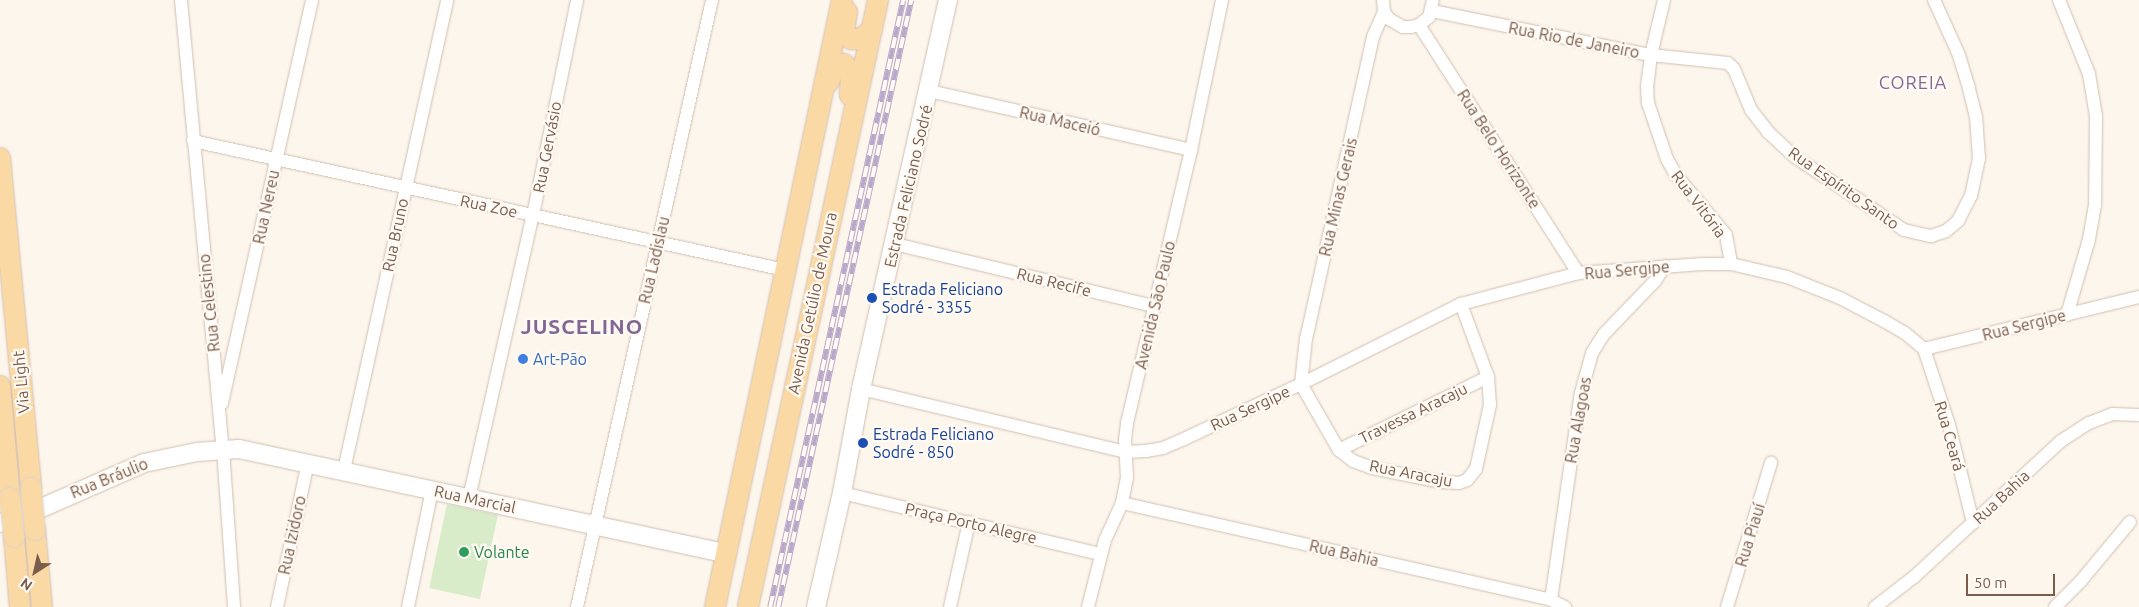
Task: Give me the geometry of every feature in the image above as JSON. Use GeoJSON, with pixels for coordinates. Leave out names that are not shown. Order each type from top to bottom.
{"type":"FeatureCollection","features":[{"type":"Feature","properties":{"kind":"main road","name":"Avenida Getúlio de Moura"},"geometry":{"type":"LineString","coordinates":[[715,607],[842,0]]}},
{"type":"Feature","properties":{"kind":"main road"},"geometry":{"type":"LineString","coordinates":[[849,0],[844,31],[846,35],[855,40],[865,37],[872,30]]}},
{"type":"Feature","properties":{"kind":"main road","name":"Avenida Getúlio de Moura"},"geometry":{"type":"LineString","coordinates":[[748,607],[843,156],[878,0]]}},
{"type":"Feature","properties":{"kind":"main road"},"geometry":{"type":"LineString","coordinates":[[820,106],[833,70],[838,65],[844,64],[851,74],[851,82],[843,156]]}},
{"type":"Feature","properties":{"kind":"main road","name":"Via Light"},"geometry":{"type":"LineString","coordinates":[[0,158],[42,607]]}},
{"type":"Feature","properties":{"kind":"main road","name":"Via Light"},"geometry":{"type":"LineString","coordinates":[[0,386],[10,498],[7,530],[20,607]]}},
{"type":"Feature","properties":{"kind":"street","name":"Rua Celestino"},"geometry":{"type":"LineString","coordinates":[[181,0],[223,449],[234,607]]}},
{"type":"Feature","properties":{"kind":"street","name":"Rua Nereu"},"geometry":{"type":"LineString","coordinates":[[219,414],[312,0]]}},
{"type":"Feature","properties":{"kind":"street","name":"Rua Bruno"},"geometry":{"type":"LineString","coordinates":[[344,470],[446,0]]}},
{"type":"Feature","properties":{"kind":"street","name":"Rua Gervásio"},"geometry":{"type":"LineString","coordinates":[[469,498],[533,215],[577,0]]}},
{"type":"Feature","properties":{"kind":"street","name":"Rua Ladislau"},"geometry":{"type":"LineString","coordinates":[[577,607],[712,0]]}},
{"type":"Feature","properties":{"kind":"street","name":"Estrada Feliciano Sodré"},"geometry":{"type":"LineString","coordinates":[[816,607],[842,493],[861,388],[896,244],[948,0]]}},
{"type":"Feature","properties":{"kind":"street","name":"Avenida São Paulo"},"geometry":{"type":"LineString","coordinates":[[1088,607],[1100,554],[1122,503],[1127,478],[1127,423],[1191,150],[1222,0]]}},
{"type":"Feature","properties":{"kind":"street","name":"Rua Vitória"},"geometry":{"type":"LineString","coordinates":[[1664,0],[1647,86],[1648,103],[1668,159],[1676,175],[1726,235],[1731,264]]}},
{"type":"Feature","properties":{"kind":"street","name":"Rua Espírito Santo"},"geometry":{"type":"LineString","coordinates":[[1718,60],[1728,62],[1734,69],[1751,110],[1768,132],[1795,157],[1904,230],[1931,236],[1946,231],[1958,221],[1971,196],[1978,158],[1976,117],[1959,55],[1934,0]]}},
{"type":"Feature","properties":{"kind":"street"},"geometry":{"type":"LineString","coordinates":[[2059,0],[2089,74],[2096,116],[2096,205],[2088,243],[2066,315]]}},
{"type":"Feature","properties":{"kind":"street"},"geometry":{"type":"LineString","coordinates":[[1383,6],[1395,24],[1403,27],[1419,25],[1432,6]]}},
{"type":"Feature","properties":{"kind":"street","name":"Rua Minas Gerais"},"geometry":{"type":"LineString","coordinates":[[1302,384],[1306,338],[1373,37],[1383,6]]}},
{"type":"Feature","properties":{"kind":"street","name":"Rua Rio de Janeiro"},"geometry":{"type":"LineString","coordinates":[[1432,6],[1652,55],[1718,60]]}},
{"type":"Feature","properties":{"kind":"street","name":"Rua Belo Horizonte"},"geometry":{"type":"LineString","coordinates":[[1419,25],[1578,273]]}},
{"type":"Feature","properties":{"kind":"street","name":"Rua Maceió"},"geometry":{"type":"LineString","coordinates":[[929,91],[1191,150]]}},
{"type":"Feature","properties":{"kind":"street","name":"Rua Zoe"},"geometry":{"type":"LineString","coordinates":[[193,141],[785,270]]}},
{"type":"Feature","properties":{"kind":"street","name":"Rua Recife"},"geometry":{"type":"LineString","coordinates":[[896,244],[1154,306]]}},
{"type":"Feature","properties":{"kind":"street","name":"Rua Sergipe"},"geometry":{"type":"LineString","coordinates":[[861,388],[1126,452],[1163,448],[1302,384],[1461,304],[1578,273],[1665,266],[1731,264],[1787,277],[1840,298],[1905,334],[1924,349],[2139,297]]}},
{"type":"Feature","properties":{"kind":"street","name":"Rua Alagoas"},"geometry":{"type":"LineString","coordinates":[[1552,600],[1582,393],[1592,353],[1604,334],[1651,287],[1665,266]]}},
{"type":"Feature","properties":{"kind":"street","name":"Rua Aracaju"},"geometry":{"type":"LineString","coordinates":[[1302,384],[1339,450],[1353,461],[1372,468],[1441,482],[1459,483],[1467,480],[1476,469],[1490,405],[1488,377],[1461,304]]}},
{"type":"Feature","properties":{"kind":"street","name":"Rua Ceará"},"geometry":{"type":"LineString","coordinates":[[1924,349],[1949,425],[1973,523]]}},
{"type":"Feature","properties":{"kind":"street","name":"Travessa Aracaju"},"geometry":{"type":"LineString","coordinates":[[1339,450],[1488,377]]}},
{"type":"Feature","properties":{"kind":"street","name":"Rua Bahia"},"geometry":{"type":"LineString","coordinates":[[1875,607],[1914,577],[2061,441],[2089,423],[2112,414],[2139,415]]}},
{"type":"Feature","properties":{"kind":"street","name":"Rua Marcial"},"geometry":{"type":"LineString","coordinates":[[223,449],[259,452],[308,462],[727,554]]}},
{"type":"Feature","properties":{"kind":"street","name":"Rua Bráulio"},"geometry":{"type":"LineString","coordinates":[[7,530],[14,520],[144,463],[172,456],[223,449]]}},
{"type":"Feature","properties":{"kind":"street","name":"Rua Izidoro"},"geometry":{"type":"LineString","coordinates":[[277,607],[308,462]]}},
{"type":"Feature","properties":{"kind":"street","name":"Rua Piauí"},"geometry":{"type":"LineString","coordinates":[[1727,607],[1771,463]]}},
{"type":"Feature","properties":{"kind":"street"},"geometry":{"type":"LineString","coordinates":[[408,607],[432,490]]}},
{"type":"Feature","properties":{"kind":"street","name":"Praça Porto Alegre"},"geometry":{"type":"LineString","coordinates":[[842,493],[1100,554]]}},
{"type":"Feature","properties":{"kind":"street","name":"Rua Bahia"},"geometry":{"type":"LineString","coordinates":[[1122,503],[1552,600],[1565,607]]}},
{"type":"Feature","properties":{"kind":"street"},"geometry":{"type":"LineString","coordinates":[[950,607],[969,522]]}},
{"type":"Feature","properties":{"kind":"street"},"geometry":{"type":"LineString","coordinates":[[2055,607],[2080,582],[2130,522]]}},
{"type":"Feature","properties":{"kind":"green space","name":"Volante"},"geometry":{"type":"Polygon","coordinates":[[[447,504],[498,515],[480,599],[429,588],[447,504]]]}},
{"type":"Feature","properties":{"kind":"railway"},"geometry":{"type":"LineString","coordinates":[[770,607],[903,0]]}},
{"type":"Feature","properties":{"kind":"railway"},"geometry":{"type":"LineString","coordinates":[[778,607],[911,0]]}},
{"type":"Feature","properties":{"kind":"place","name":"Estrada Feliciano Sodré - 3355"},"geometry":{"type":"Point","coordinates":[872,298]}},
{"type":"Feature","properties":{"kind":"place","name":"Art-Pão"},"geometry":{"type":"Point","coordinates":[523,359]}},
{"type":"Feature","properties":{"kind":"place","name":"Estrada Feliciano Sodré - 850"},"geometry":{"type":"Point","coordinates":[863,443]}},
{"type":"Feature","properties":{"kind":"place","name":"Volante"},"geometry":{"type":"Point","coordinates":[464,552]}},
{"type":"Feature","properties":{"kind":"district","name":"COREIA"},"geometry":{"type":"Point","coordinates":[1913,82]}},
{"type":"Feature","properties":{"kind":"district","name":"JUSCELINO"},"geometry":{"type":"Point","coordinates":[582,326]}}]}
